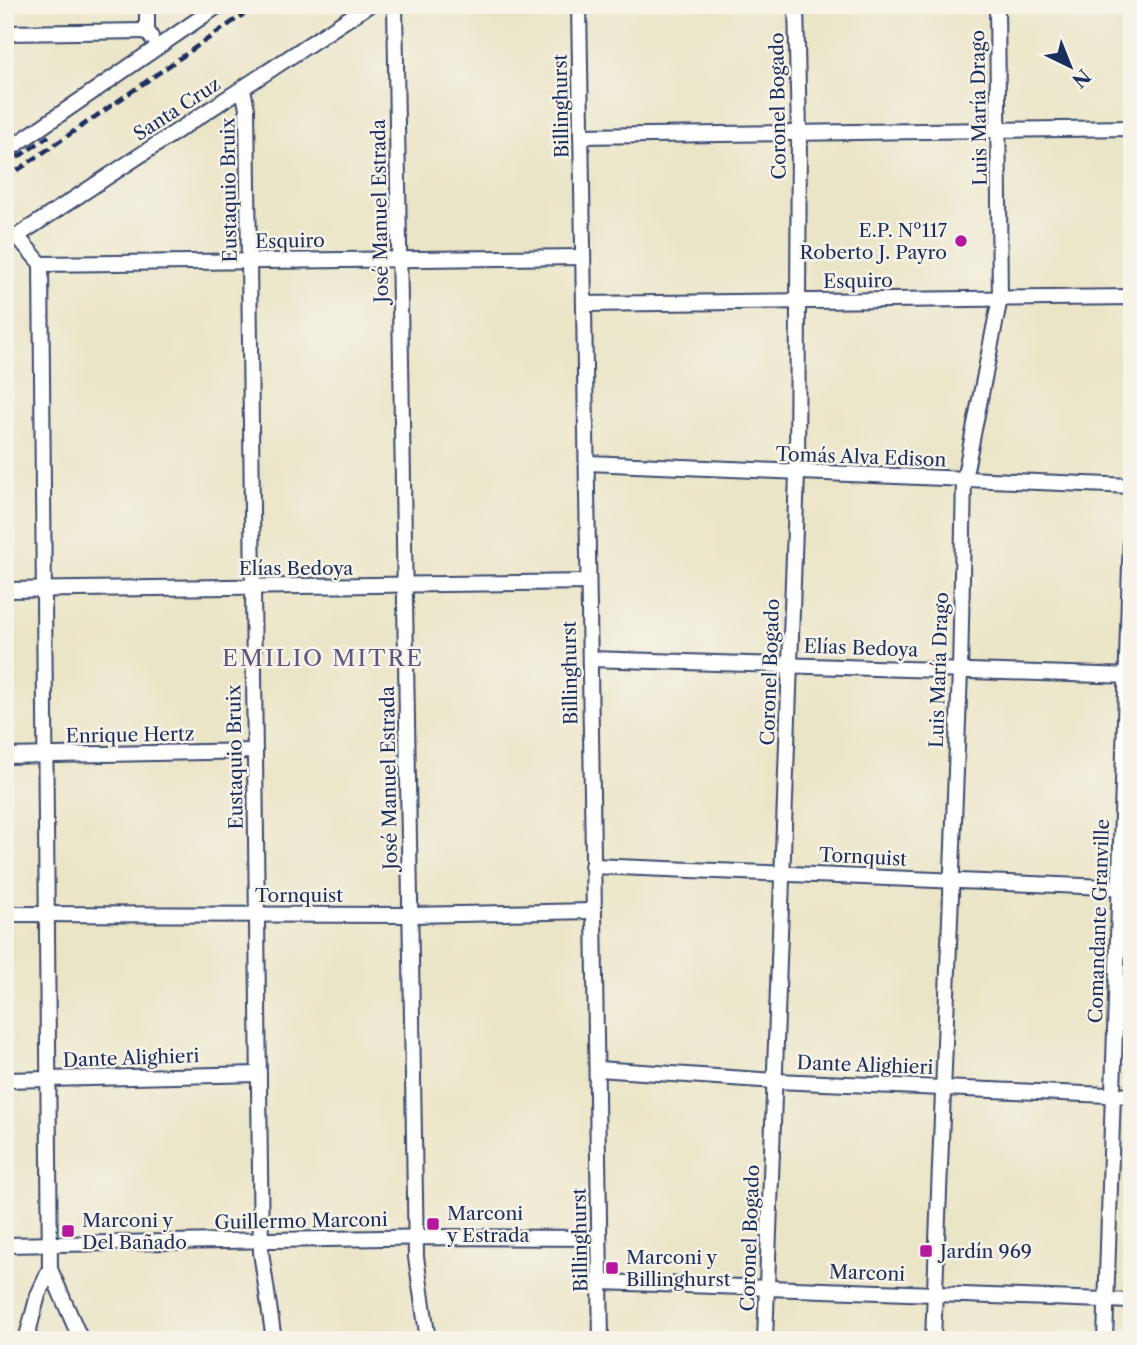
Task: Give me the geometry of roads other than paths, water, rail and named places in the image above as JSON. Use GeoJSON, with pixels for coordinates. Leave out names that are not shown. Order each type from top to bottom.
{"type":"FeatureCollection","features":[{"type":"Feature","properties":{"kind":"street"},"geometry":{"type":"LineString","coordinates":[[147,5],[147,31],[157,47]]}},
{"type":"Feature","properties":{"kind":"street"},"geometry":{"type":"LineString","coordinates":[[5,152],[219,5]]}},
{"type":"Feature","properties":{"kind":"street","name":"Santa Cruz"},"geometry":{"type":"LineString","coordinates":[[11,240],[369,5]]}},
{"type":"Feature","properties":{"kind":"street","name":"José Manuel Estrada"},"geometry":{"type":"LineString","coordinates":[[395,5],[416,1237],[428,1340]]}},
{"type":"Feature","properties":{"kind":"street","name":"Billinghurst"},"geometry":{"type":"LineString","coordinates":[[579,5],[601,1340]]}},
{"type":"Feature","properties":{"kind":"street","name":"Coronel Bogado"},"geometry":{"type":"LineString","coordinates":[[765,1340],[797,474],[799,132],[796,5]]}},
{"type":"Feature","properties":{"kind":"street","name":"Luis María Drago"},"geometry":{"type":"LineString","coordinates":[[933,1340],[960,671],[964,480],[1000,298],[997,5]]}},
{"type":"Feature","properties":{"kind":"street"},"geometry":{"type":"LineString","coordinates":[[5,33],[147,31]]}},
{"type":"Feature","properties":{"kind":"street","name":"Eustaquio Bruix"},"geometry":{"type":"LineString","coordinates":[[243,89],[247,109],[250,261],[261,1241],[274,1340]]}},
{"type":"Feature","properties":{"kind":"street"},"geometry":{"type":"LineString","coordinates":[[581,136],[1132,128]]}},
{"type":"Feature","properties":{"kind":"street"},"geometry":{"type":"LineString","coordinates":[[11,240],[41,264],[49,1245],[50,1269],[81,1340]]}},
{"type":"Feature","properties":{"kind":"street","name":"Esquiro"},"geometry":{"type":"LineString","coordinates":[[41,264],[582,257]]}},
{"type":"Feature","properties":{"kind":"street","name":"Esquiro"},"geometry":{"type":"LineString","coordinates":[[584,304],[1132,297]]}},
{"type":"Feature","properties":{"kind":"street","name":"Tomás Alva Edison"},"geometry":{"type":"LineString","coordinates":[[588,463],[797,474],[1132,486]]}},
{"type":"Feature","properties":{"kind":"street","name":"Comandante Granville"},"geometry":{"type":"LineString","coordinates":[[1105,1340],[1110,1095],[1126,888],[1132,504]]}},
{"type":"Feature","properties":{"kind":"street","name":"Elías Bedoya"},"geometry":{"type":"LineString","coordinates":[[5,590],[588,582]]}},
{"type":"Feature","properties":{"kind":"street","name":"Elías Bedoya"},"geometry":{"type":"LineString","coordinates":[[590,659],[1129,676]]}},
{"type":"Feature","properties":{"kind":"street","name":"Enrique Hertz"},"geometry":{"type":"LineString","coordinates":[[5,756],[255,751]]}},
{"type":"Feature","properties":{"kind":"street","name":"Tornquist"},"geometry":{"type":"LineString","coordinates":[[592,866],[1126,888]]}},
{"type":"Feature","properties":{"kind":"street","name":"Tornquist"},"geometry":{"type":"LineString","coordinates":[[5,914],[411,915],[592,911]]}},
{"type":"Feature","properties":{"kind":"street","name":"Dante Alighieri"},"geometry":{"type":"LineString","coordinates":[[598,1069],[776,1081],[1132,1096]]}},
{"type":"Feature","properties":{"kind":"street","name":"Dante Alighieri"},"geometry":{"type":"LineString","coordinates":[[5,1080],[259,1074]]}},
{"type":"Feature","properties":{"kind":"street","name":"Guillermo Marconi"},"geometry":{"type":"LineString","coordinates":[[5,1245],[416,1237],[598,1238]]}},
{"type":"Feature","properties":{"kind":"street"},"geometry":{"type":"LineString","coordinates":[[26,1340],[38,1295],[50,1269]]}},
{"type":"Feature","properties":{"kind":"street","name":"Marconi"},"geometry":{"type":"LineString","coordinates":[[601,1282],[1132,1301]]}},
{"type":"Feature","properties":{"kind":"railway"},"geometry":{"type":"LineString","coordinates":[[5,179],[257,5]]}},
{"type":"Feature","properties":{"kind":"railway"},"geometry":{"type":"LineString","coordinates":[[5,166],[49,136]]}},
{"type":"Feature","properties":{"kind":"place","name":"E.P. Nº117 Roberto J. Payro"},"geometry":{"type":"Point","coordinates":[961,241]}},
{"type":"Feature","properties":{"kind":"place","name":"Marconi y Estrada"},"geometry":{"type":"Point","coordinates":[433,1224]}},
{"type":"Feature","properties":{"kind":"place","name":"Marconi y Del Bañado"},"geometry":{"type":"Point","coordinates":[68,1231]}},
{"type":"Feature","properties":{"kind":"place","name":"Jardín 969"},"geometry":{"type":"Point","coordinates":[926,1251]}},
{"type":"Feature","properties":{"kind":"place","name":"Marconi y Billinghurst"},"geometry":{"type":"Point","coordinates":[612,1268]}},
{"type":"Feature","properties":{"kind":"district","name":"EMILIO MITRE"},"geometry":{"type":"Point","coordinates":[323,658]}}]}
